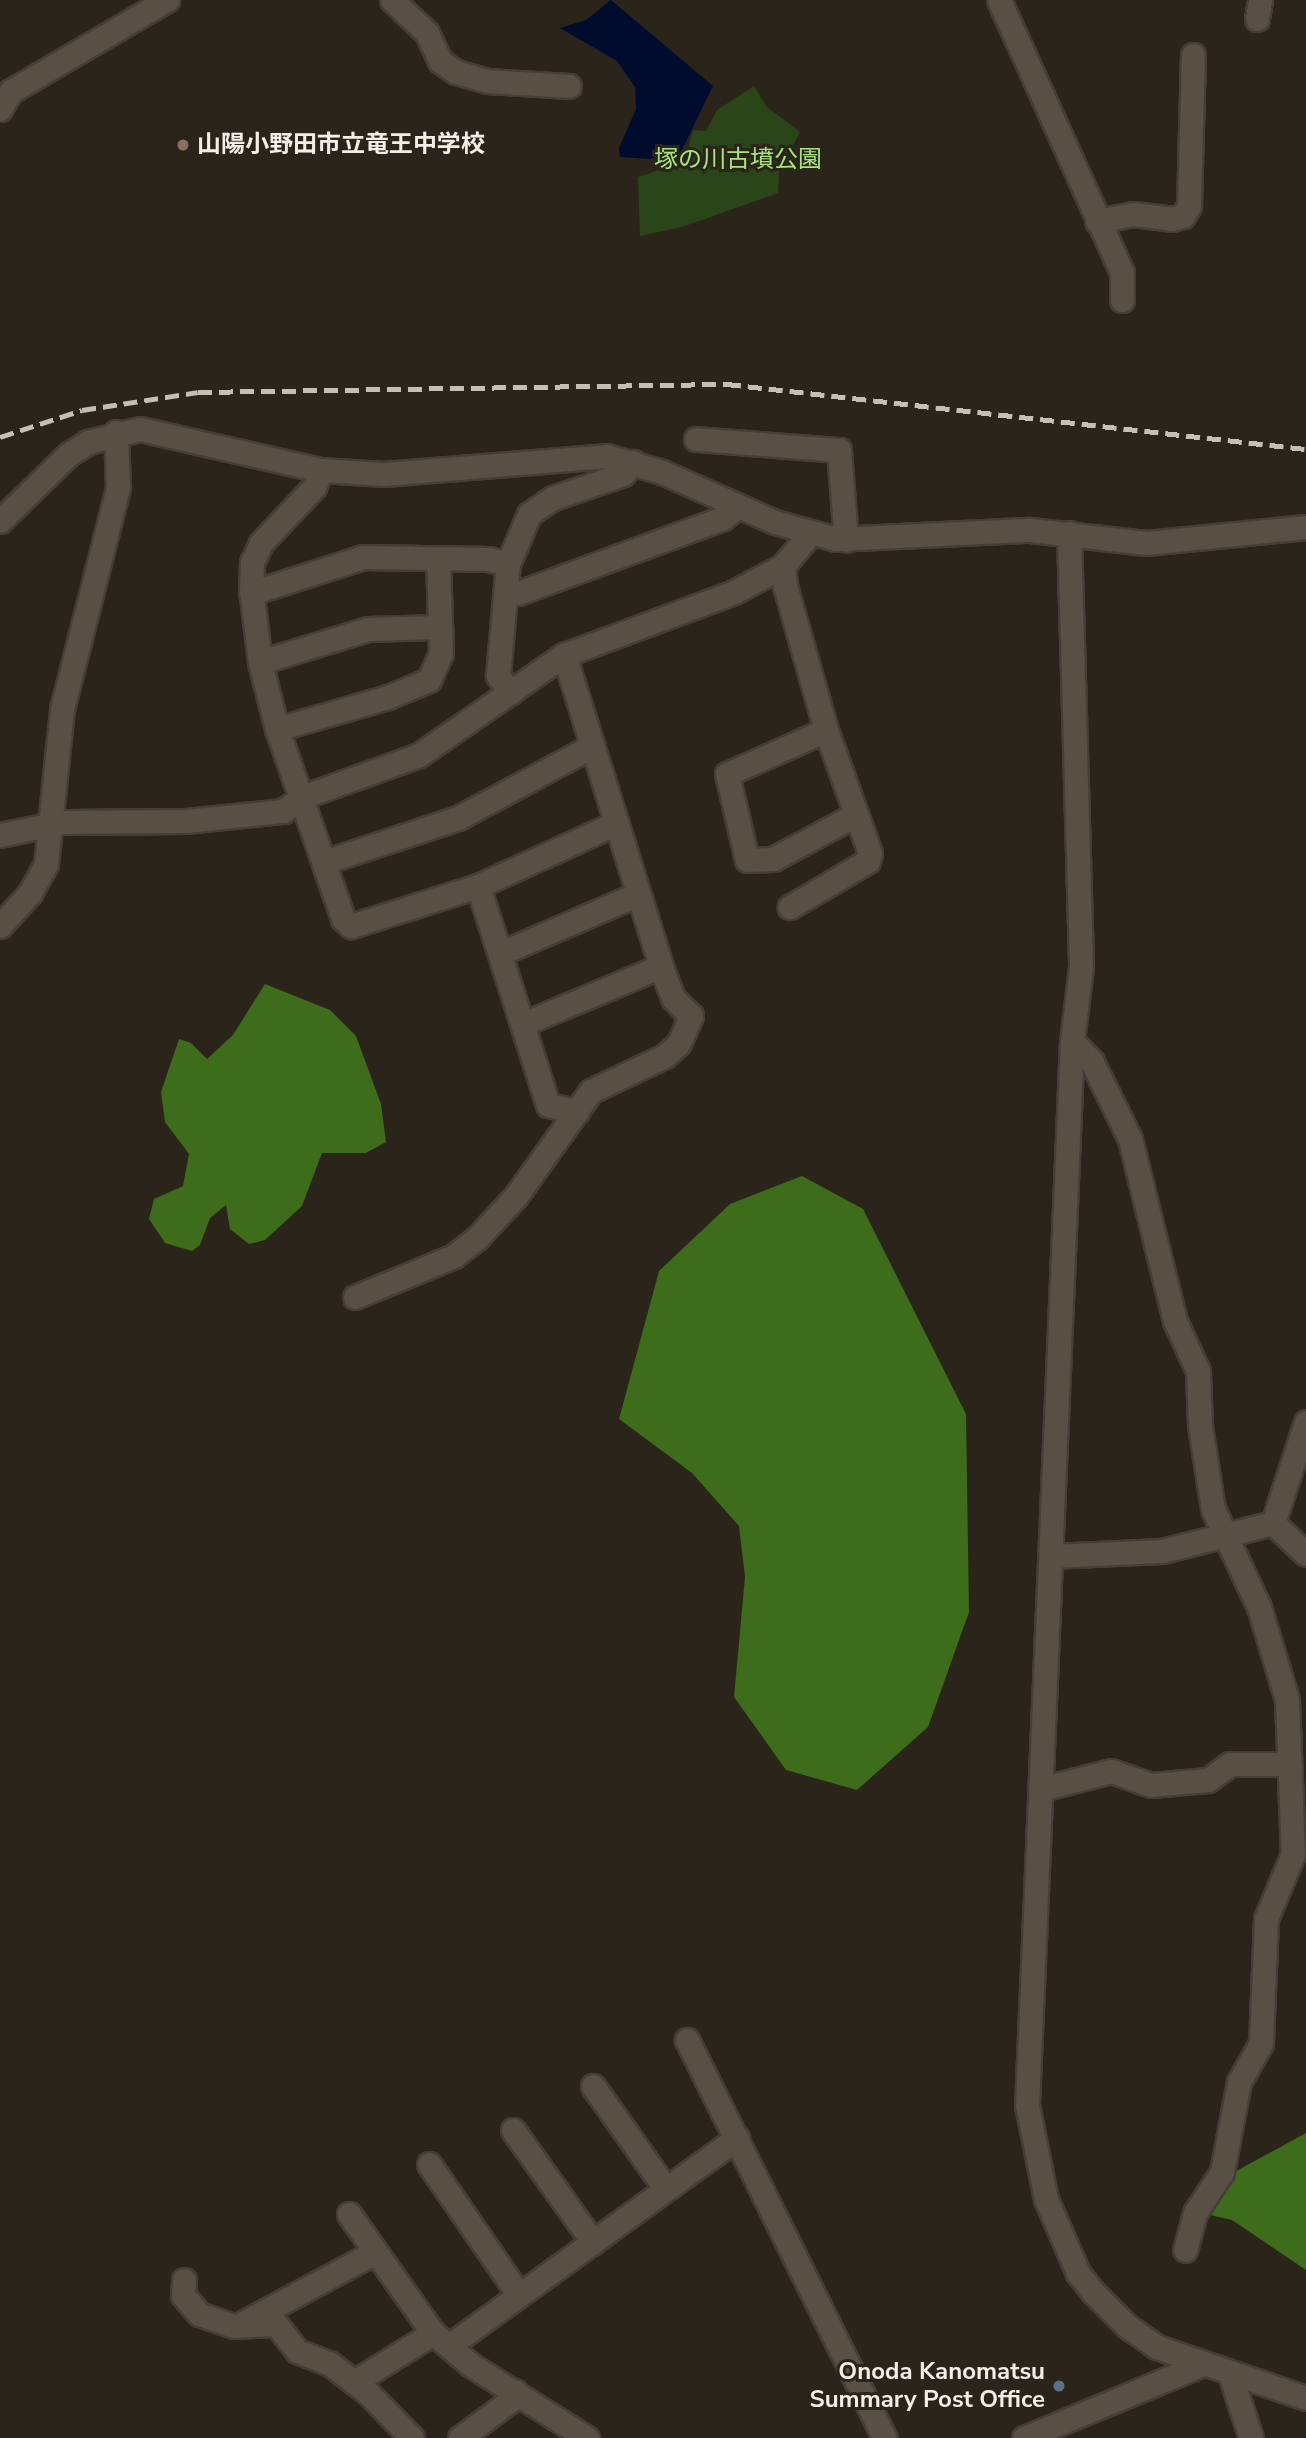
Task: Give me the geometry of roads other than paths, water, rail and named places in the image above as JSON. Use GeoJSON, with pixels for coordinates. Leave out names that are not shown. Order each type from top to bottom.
{"type":"FeatureCollection","features":[{"type":"Feature","properties":{"kind":"street"},"geometry":{"type":"LineString","coordinates":[[0,109],[11,91],[167,0]]}},
{"type":"Feature","properties":{"kind":"street"},"geometry":{"type":"LineString","coordinates":[[392,0],[428,33],[440,61],[456,72],[487,80],[569,86]]}},
{"type":"Feature","properties":{"kind":"street"},"geometry":{"type":"LineString","coordinates":[[999,0],[1028,56],[1097,221],[1122,273],[1122,300]]}},
{"type":"Feature","properties":{"kind":"street"},"geometry":{"type":"LineString","coordinates":[[1097,221],[1133,214],[1172,219],[1183,216],[1189,206],[1193,55]]}},
{"type":"Feature","properties":{"kind":"street"},"geometry":{"type":"LineString","coordinates":[[0,521],[53,466],[88,442],[116,432],[140,429],[321,470],[429,472],[586,457],[633,462],[809,535],[846,540],[1030,530],[1146,543],[1306,527]]}},
{"type":"Feature","properties":{"kind":"street"},"geometry":{"type":"LineString","coordinates":[[0,926],[42,876],[62,709],[118,487],[116,432]]}},
{"type":"Feature","properties":{"kind":"street"},"geometry":{"type":"LineString","coordinates":[[696,439],[839,450],[846,540]]}},
{"type":"Feature","properties":{"kind":"street"},"geometry":{"type":"LineString","coordinates":[[510,693],[498,675],[508,564],[529,514],[538,505],[623,474],[633,462]]}},
{"type":"Feature","properties":{"kind":"street"},"geometry":{"type":"LineString","coordinates":[[321,470],[314,487],[261,543],[252,562],[251,593],[260,662],[277,729],[343,919],[351,926],[478,886],[616,823]]}},
{"type":"Feature","properties":{"kind":"street"},"geometry":{"type":"LineString","coordinates":[[505,593],[518,593],[723,518],[738,506]]}},
{"type":"Feature","properties":{"kind":"street"},"geometry":{"type":"LineString","coordinates":[[1069,533],[1081,967],[1072,1041],[1027,2105],[1046,2199],[1066,2250],[1093,2292],[1157,2347],[1306,2398]]}},
{"type":"Feature","properties":{"kind":"street"},"geometry":{"type":"LineString","coordinates":[[0,835],[49,824],[137,818],[186,821],[283,811],[302,797],[419,755],[564,656],[734,592],[783,566],[809,535]]}},
{"type":"Feature","properties":{"kind":"street"},"geometry":{"type":"LineString","coordinates":[[251,593],[363,557],[438,558],[508,564]]}},
{"type":"Feature","properties":{"kind":"street"},"geometry":{"type":"LineString","coordinates":[[277,729],[400,694],[429,680],[441,653],[438,558]]}},
{"type":"Feature","properties":{"kind":"street"},"geometry":{"type":"LineString","coordinates":[[783,566],[785,586],[826,730],[870,853],[868,861],[790,907]]}},
{"type":"Feature","properties":{"kind":"street"},"geometry":{"type":"LineString","coordinates":[[260,662],[368,629],[440,627]]}},
{"type":"Feature","properties":{"kind":"street"},"geometry":{"type":"LineString","coordinates":[[355,1297],[454,1256],[478,1237],[516,1196],[591,1091],[605,1081],[652,1065],[678,1043],[691,1016],[673,998],[661,966],[564,656]]}},
{"type":"Feature","properties":{"kind":"street"},"geometry":{"type":"LineString","coordinates":[[826,730],[726,774],[747,860],[774,859],[855,816]]}},
{"type":"Feature","properties":{"kind":"street"},"geometry":{"type":"LineString","coordinates":[[324,862],[458,818],[592,746]]}},
{"type":"Feature","properties":{"kind":"street"},"geometry":{"type":"LineString","coordinates":[[478,886],[525,1023],[548,1105],[577,1111]]}},
{"type":"Feature","properties":{"kind":"street"},"geometry":{"type":"LineString","coordinates":[[501,953],[638,894]]}},
{"type":"Feature","properties":{"kind":"street"},"geometry":{"type":"LineString","coordinates":[[525,1023],[661,966]]}},
{"type":"Feature","properties":{"kind":"street"},"geometry":{"type":"LineString","coordinates":[[1072,1041],[1092,1062],[1130,1139],[1175,1321],[1198,1371],[1207,1480],[1222,1534],[1259,1607],[1296,1713],[1288,1764],[1293,1854],[1266,1919],[1261,2043],[1239,2082],[1222,2172],[1195,2213],[1185,2250]]}},
{"type":"Feature","properties":{"kind":"street"},"geometry":{"type":"LineString","coordinates":[[1273,1523],[1284,1483],[1300,1450],[1306,1422]]}},
{"type":"Feature","properties":{"kind":"street"},"geometry":{"type":"LineString","coordinates":[[1284,1483],[1279,1479],[1294,1439],[1288,1436]]}},
{"type":"Feature","properties":{"kind":"street"},"geometry":{"type":"LineString","coordinates":[[1051,1556],[1161,1551],[1273,1523]]}},
{"type":"Feature","properties":{"kind":"street"},"geometry":{"type":"LineString","coordinates":[[1273,1523],[1306,1554]]}},
{"type":"Feature","properties":{"kind":"street"},"geometry":{"type":"LineString","coordinates":[[1041,1789],[1111,1771],[1151,1785],[1208,1780],[1230,1764],[1288,1764]]}},
{"type":"Feature","properties":{"kind":"street"},"geometry":{"type":"LineString","coordinates":[[687,2040],[885,2438]]}},
{"type":"Feature","properties":{"kind":"street"},"geometry":{"type":"LineString","coordinates":[[593,2086],[666,2189]]}},
{"type":"Feature","properties":{"kind":"street"},"geometry":{"type":"LineString","coordinates":[[513,2130],[593,2242]]}},
{"type":"Feature","properties":{"kind":"street"},"geometry":{"type":"LineString","coordinates":[[354,2382],[442,2339],[519,2295],[737,2138]]}},
{"type":"Feature","properties":{"kind":"street"},"geometry":{"type":"LineString","coordinates":[[429,2164],[519,2295]]}},
{"type":"Feature","properties":{"kind":"street"},"geometry":{"type":"LineString","coordinates":[[349,2214],[442,2339],[471,2365],[587,2438]]}},
{"type":"Feature","properties":{"kind":"street"},"geometry":{"type":"LineString","coordinates":[[243,2324],[375,2252]]}},
{"type":"Feature","properties":{"kind":"street"},"geometry":{"type":"LineString","coordinates":[[184,2280],[183,2295],[199,2314],[234,2326],[276,2324],[297,2351],[329,2363],[354,2382],[412,2438]]}},
{"type":"Feature","properties":{"kind":"street"},"geometry":{"type":"LineString","coordinates":[[1024,2438],[1203,2364]]}},
{"type":"Feature","properties":{"kind":"street"},"geometry":{"type":"LineString","coordinates":[[1230,2374],[1251,2438]]}},
{"type":"Feature","properties":{"kind":"street"},"geometry":{"type":"LineString","coordinates":[[460,2438],[510,2401],[515,2391]]}},
{"type":"Feature","properties":{"kind":"water"},"geometry":{"type":"Polygon","coordinates":[[[611,0],[713,86],[681,152],[650,159],[620,157],[619,148],[636,109],[635,87],[617,61],[560,28],[586,20],[611,0]]]}},
{"type":"Feature","properties":{"kind":"railway"},"geometry":{"type":"LineString","coordinates":[[0,437],[82,410],[198,392],[727,384],[1306,449]]}},
{"type":"Feature","properties":{"kind":"place","name":"山陽小野田市立竜王中学校"},"geometry":{"type":"Point","coordinates":[183,145]}},
{"type":"Feature","properties":{"kind":"place","name":"Onoda Kanomatsu Summary Post Office"},"geometry":{"type":"Point","coordinates":[1059,2386]}},
{"type":"Feature","properties":{"kind":"park label","name":"塚の川古墳公園"},"geometry":{"type":"Point","coordinates":[738,160]}}]}
